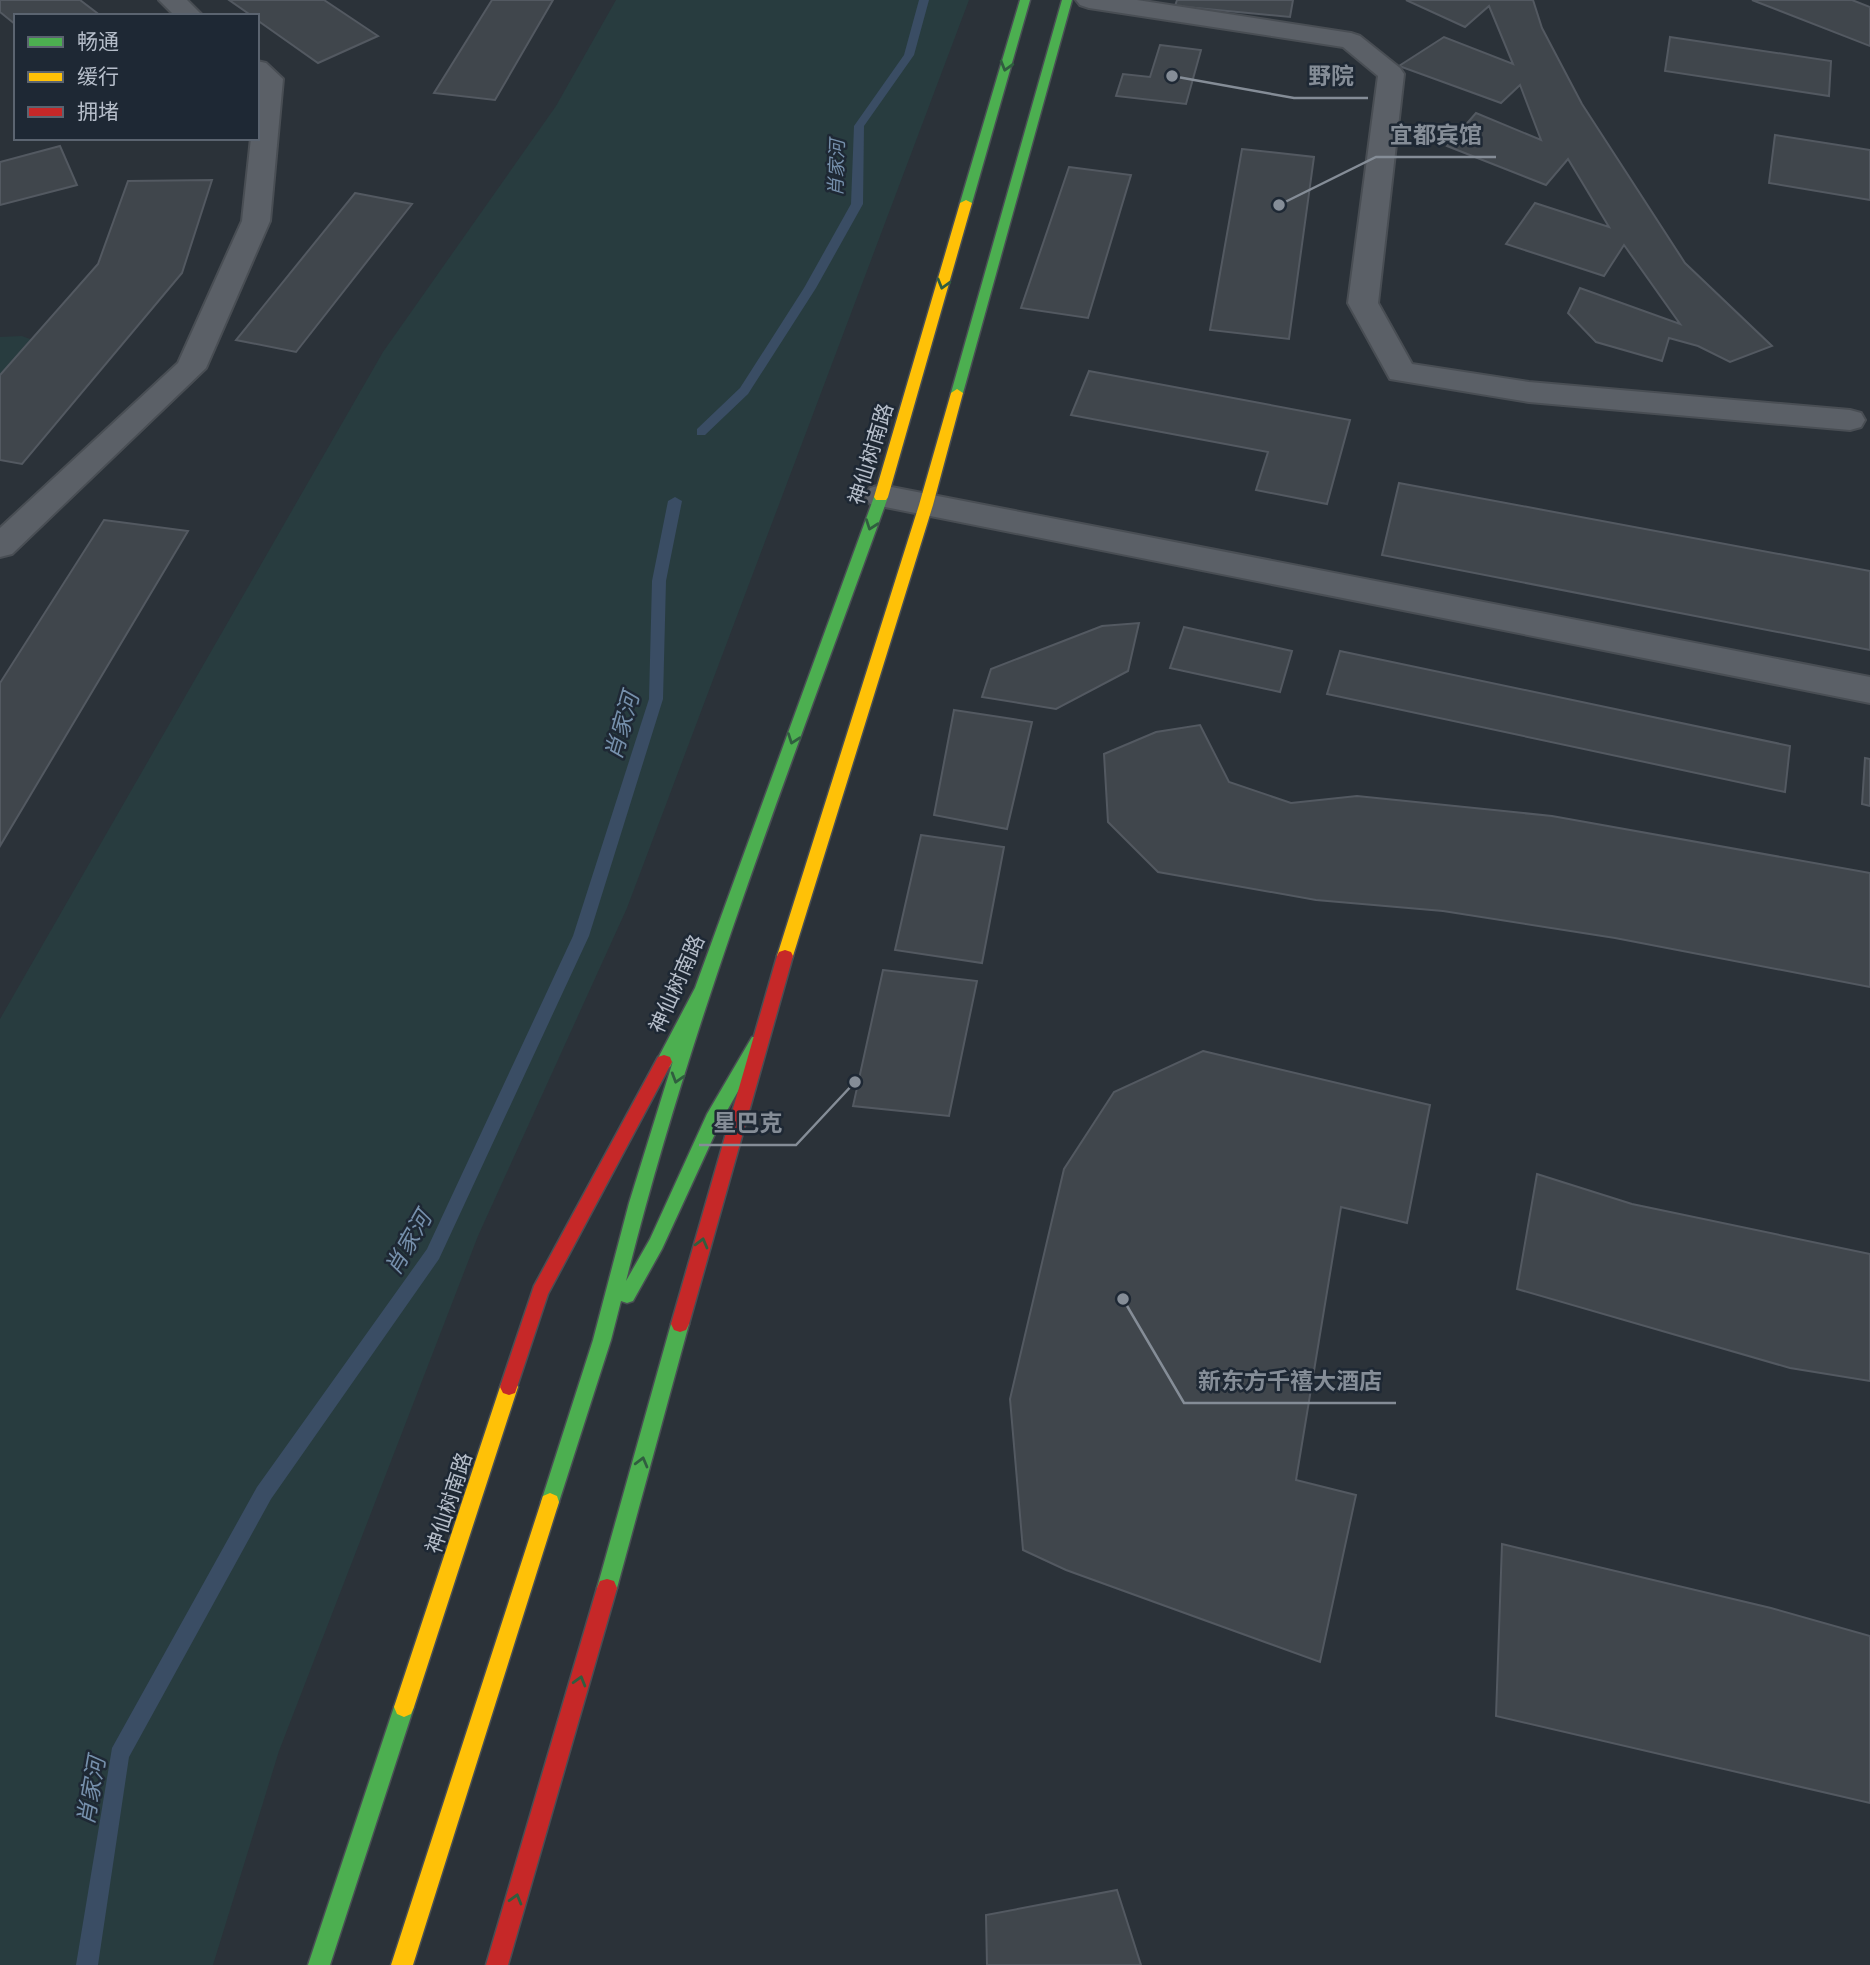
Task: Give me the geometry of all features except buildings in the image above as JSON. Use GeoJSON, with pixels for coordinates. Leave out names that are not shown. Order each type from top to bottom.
{"type":"FeatureCollection","features":[{"type":"Feature","properties":{"kind":"main road","name":"神仙树南路"},"geometry":{"type":"LineString","coordinates":[[319,1965],[540,1292],[703,989],[881,496],[1025,0]]}},
{"type":"Feature","properties":{"kind":"main road"},"geometry":{"type":"LineString","coordinates":[[496,1965],[617,1553],[758,1042],[926,505],[1067,0]]}},
{"type":"Feature","properties":{"kind":"main road"},"geometry":{"type":"LineString","coordinates":[[402,1965],[602,1339],[637,1203],[703,989]]}},
{"type":"Feature","properties":{"kind":"main road"},"geometry":{"type":"LineString","coordinates":[[602,1339],[656,1244],[713,1119],[758,1042]]}},
{"type":"Feature","properties":{"kind":"street"},"geometry":{"type":"LineString","coordinates":[[172,0],[189,14]]}},
{"type":"Feature","properties":{"kind":"street"},"geometry":{"type":"LineString","coordinates":[[1089,0],[1351,41],[1391,74],[1363,303],[1401,372],[1529,393],[1850,420]]}},
{"type":"Feature","properties":{"kind":"street"},"geometry":{"type":"LineString","coordinates":[[0,546],[191,368],[256,221],[270,79],[259,71]]}},
{"type":"Feature","properties":{"kind":"street"},"geometry":{"type":"LineString","coordinates":[[881,496],[1870,690]]}},
{"type":"Feature","properties":{"kind":"green space"},"geometry":{"type":"Polygon","coordinates":[[[616,0],[969,0],[627,908],[478,1236],[279,1751],[213,1965],[0,1965],[0,1019],[383,352],[556,106],[616,0]]]}},
{"type":"Feature","properties":{"kind":"green space"},"geometry":{"type":"Polygon","coordinates":[[[22,336],[35,341],[0,385],[0,337],[22,336]]]}},
{"type":"Feature","properties":{"kind":"waterway","name":"肖家河"},"geometry":{"type":"LineString","coordinates":[[701,432],[744,391],[810,288],[857,204],[859,126],[909,55],[924,0]]}},
{"type":"Feature","properties":{"kind":"waterway","name":"肖家河"},"geometry":{"type":"LineString","coordinates":[[87,1965],[119,1755],[264,1493],[433,1254],[581,936],[656,699],[659,581],[675,501]]}},
{"type":"Feature","properties":{"kind":"traffic: fast"},"geometry":{"type":"LineString","coordinates":[[966,203],[1025,0]]}},
{"type":"Feature","properties":{"kind":"traffic: fast"},"geometry":{"type":"LineString","coordinates":[[957,393],[1067,0]]}},
{"type":"Feature","properties":{"kind":"traffic: fast"},"geometry":{"type":"LineString","coordinates":[[664,1062],[703,989],[881,497]]}},
{"type":"Feature","properties":{"kind":"traffic: fast"},"geometry":{"type":"LineString","coordinates":[[550,1502],[602,1340],[637,1203],[703,989]]}},
{"type":"Feature","properties":{"kind":"traffic: fast"},"geometry":{"type":"LineString","coordinates":[[627,1295],[656,1244],[713,1119],[758,1042]]}},
{"type":"Feature","properties":{"kind":"traffic: fast"},"geometry":{"type":"LineString","coordinates":[[607,1588],[680,1324]]}},
{"type":"Feature","properties":{"kind":"traffic: fast"},"geometry":{"type":"LineString","coordinates":[[319,1965],[404,1707]]}},
{"type":"Feature","properties":{"kind":"traffic: slow"},"geometry":{"type":"LineString","coordinates":[[881,497],[966,203]]}},
{"type":"Feature","properties":{"kind":"traffic: slow"},"geometry":{"type":"LineString","coordinates":[[785,956],[926,505],[957,393]]}},
{"type":"Feature","properties":{"kind":"traffic: slow"},"geometry":{"type":"LineString","coordinates":[[404,1707],[509,1387]]}},
{"type":"Feature","properties":{"kind":"traffic: slow"},"geometry":{"type":"LineString","coordinates":[[402,1965],[550,1502]]}},
{"type":"Feature","properties":{"kind":"traffic: jam"},"geometry":{"type":"LineString","coordinates":[[680,1324],[785,956]]}},
{"type":"Feature","properties":{"kind":"traffic: jam"},"geometry":{"type":"LineString","coordinates":[[509,1387],[540,1292],[664,1062]]}},
{"type":"Feature","properties":{"kind":"traffic: jam"},"geometry":{"type":"LineString","coordinates":[[497,1965],[607,1588]]}},
{"type":"Feature","properties":{"kind":"place","name":"野院"},"geometry":{"type":"Point","coordinates":[1172,76]}},
{"type":"Feature","properties":{"kind":"place","name":"宜都宾馆"},"geometry":{"type":"Point","coordinates":[1279,205]}},
{"type":"Feature","properties":{"kind":"place","name":"星巴克"},"geometry":{"type":"Point","coordinates":[855,1082]}},
{"type":"Feature","properties":{"kind":"place","name":"新东方千禧大酒店"},"geometry":{"type":"Point","coordinates":[1123,1299]}}]}
